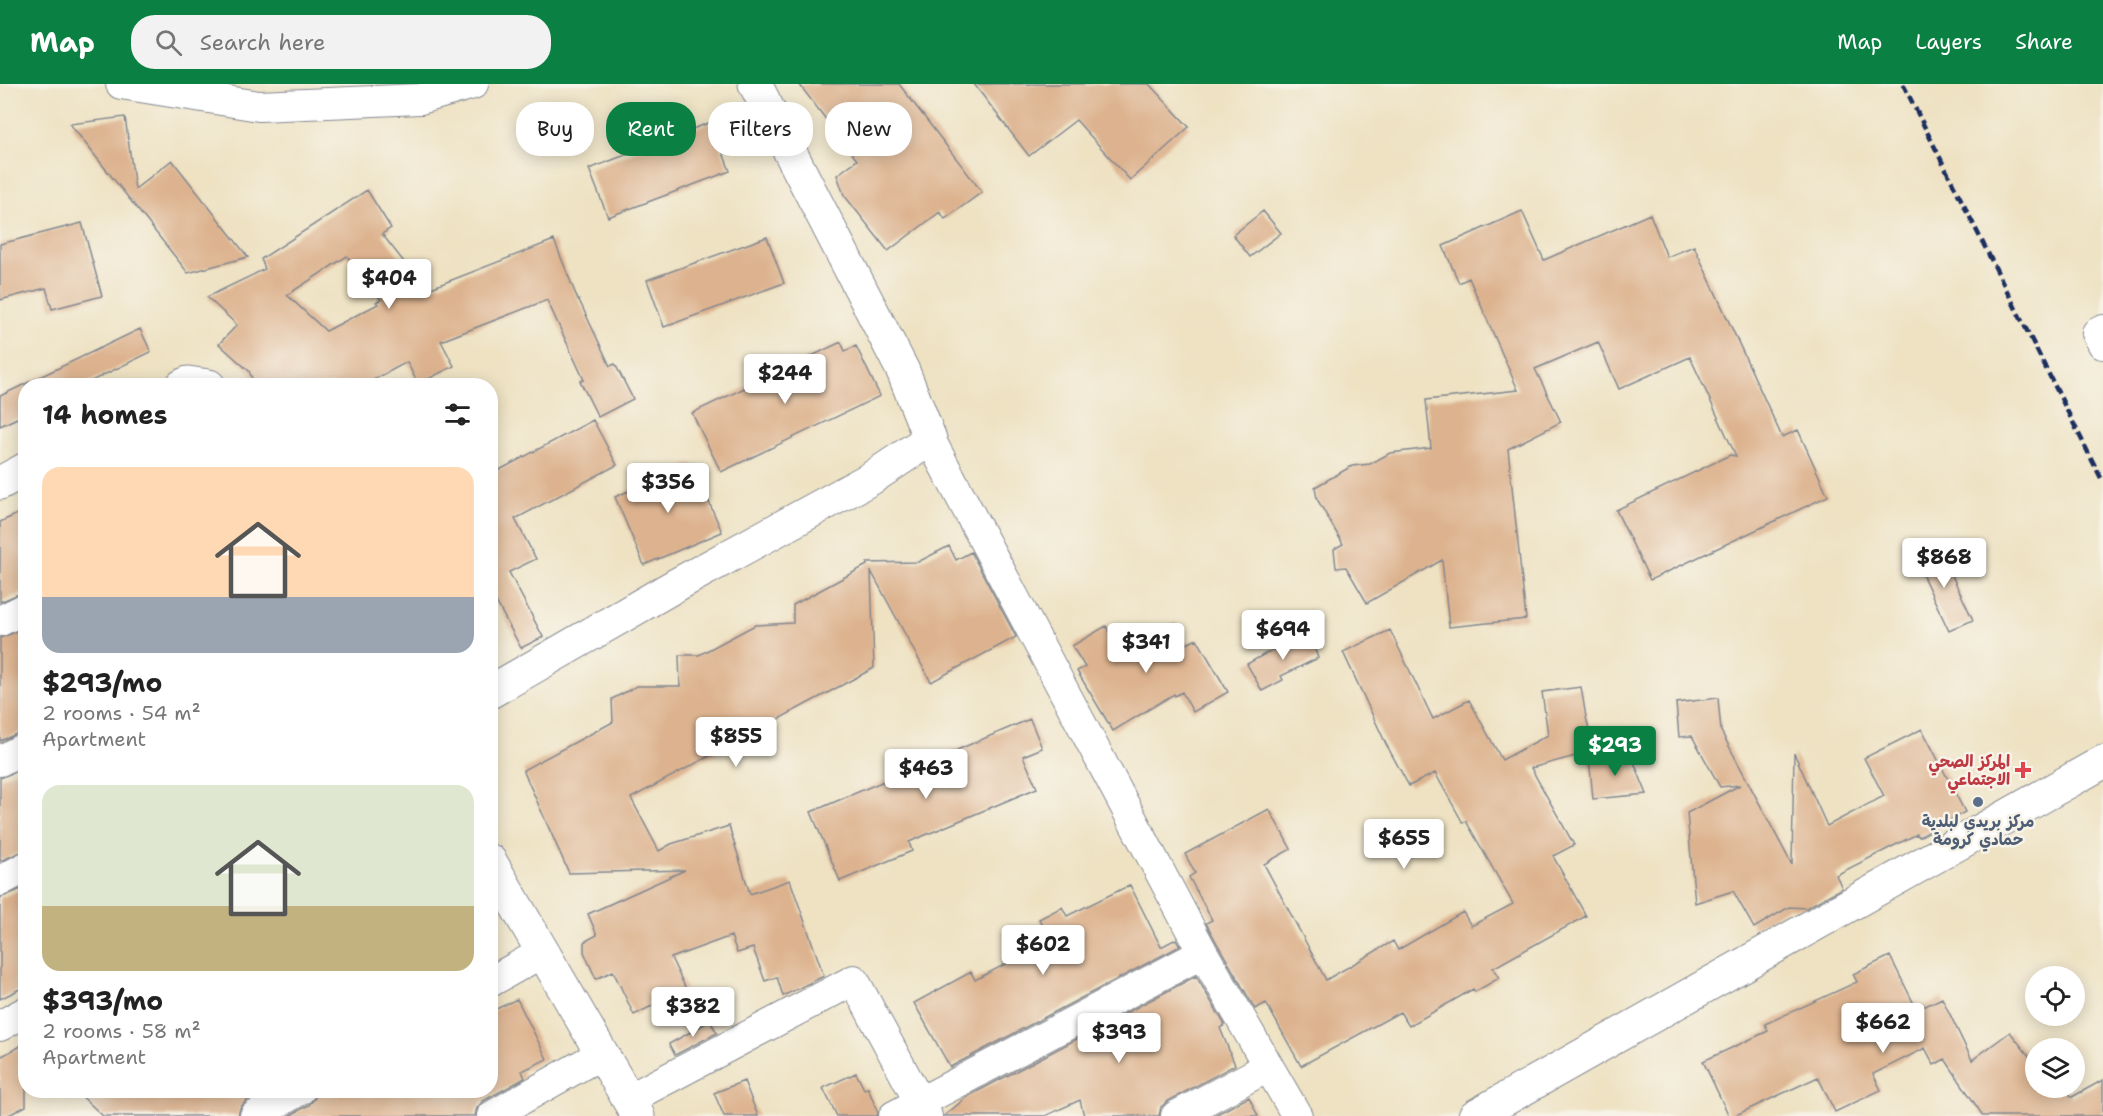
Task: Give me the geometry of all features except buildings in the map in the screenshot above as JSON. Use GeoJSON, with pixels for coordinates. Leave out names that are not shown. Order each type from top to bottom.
{"type":"FeatureCollection","features":[{"type":"Feature","properties":{"kind":"street"},"geometry":{"type":"LineString","coordinates":[[121,84],[259,106],[420,99],[473,84]]}},
{"type":"Feature","properties":{"kind":"street"},"geometry":{"type":"LineString","coordinates":[[755,84],[903,371],[930,440],[1203,953],[1297,1116]]}},
{"type":"Feature","properties":{"kind":"street"},"geometry":{"type":"LineString","coordinates":[[2103,330],[2097,333],[2103,344]]}},
{"type":"Feature","properties":{"kind":"street"},"geometry":{"type":"LineString","coordinates":[[498,687],[678,584],[870,479],[930,440]]}},
{"type":"Feature","properties":{"kind":"street"},"geometry":{"type":"LineString","coordinates":[[0,483],[18,473]]}},
{"type":"Feature","properties":{"kind":"street"},"geometry":{"type":"LineString","coordinates":[[0,621],[18,612]]}},
{"type":"Feature","properties":{"kind":"street"},"geometry":{"type":"LineString","coordinates":[[0,760],[18,751]]}},
{"type":"Feature","properties":{"kind":"street"},"geometry":{"type":"LineString","coordinates":[[1475,1116],[2103,762]]}},
{"type":"Feature","properties":{"kind":"street"},"geometry":{"type":"LineString","coordinates":[[0,881],[18,871]]}},
{"type":"Feature","properties":{"kind":"street"},"geometry":{"type":"LineString","coordinates":[[498,875],[634,1107],[854,980],[924,1109]]}},
{"type":"Feature","properties":{"kind":"street"},"geometry":{"type":"LineString","coordinates":[[498,977],[543,952]]}},
{"type":"Feature","properties":{"kind":"street"},"geometry":{"type":"LineString","coordinates":[[894,1116],[924,1109],[1203,953]]}},
{"type":"Feature","properties":{"kind":"street"},"geometry":{"type":"LineString","coordinates":[[492,1116],[603,1053]]}},
{"type":"Feature","properties":{"kind":"street"},"geometry":{"type":"LineString","coordinates":[[1176,1116],[1268,1067]]}},
{"type":"Feature","properties":{"kind":"street"},"geometry":{"type":"LineString","coordinates":[[255,1116],[286,1098]]}},
{"type":"Feature","properties":{"kind":"railway"},"geometry":{"type":"LineString","coordinates":[[1903,84],[2103,482]]}},
{"type":"Feature","properties":{"kind":"place","name":"المركز الصحي الاجتماعي"},"geometry":{"type":"Point","coordinates":[2023,770]}},
{"type":"Feature","properties":{"kind":"place","name":"مركز بريدي لبلدية حمادي كرومة"},"geometry":{"type":"Point","coordinates":[1978,802]}}]}
